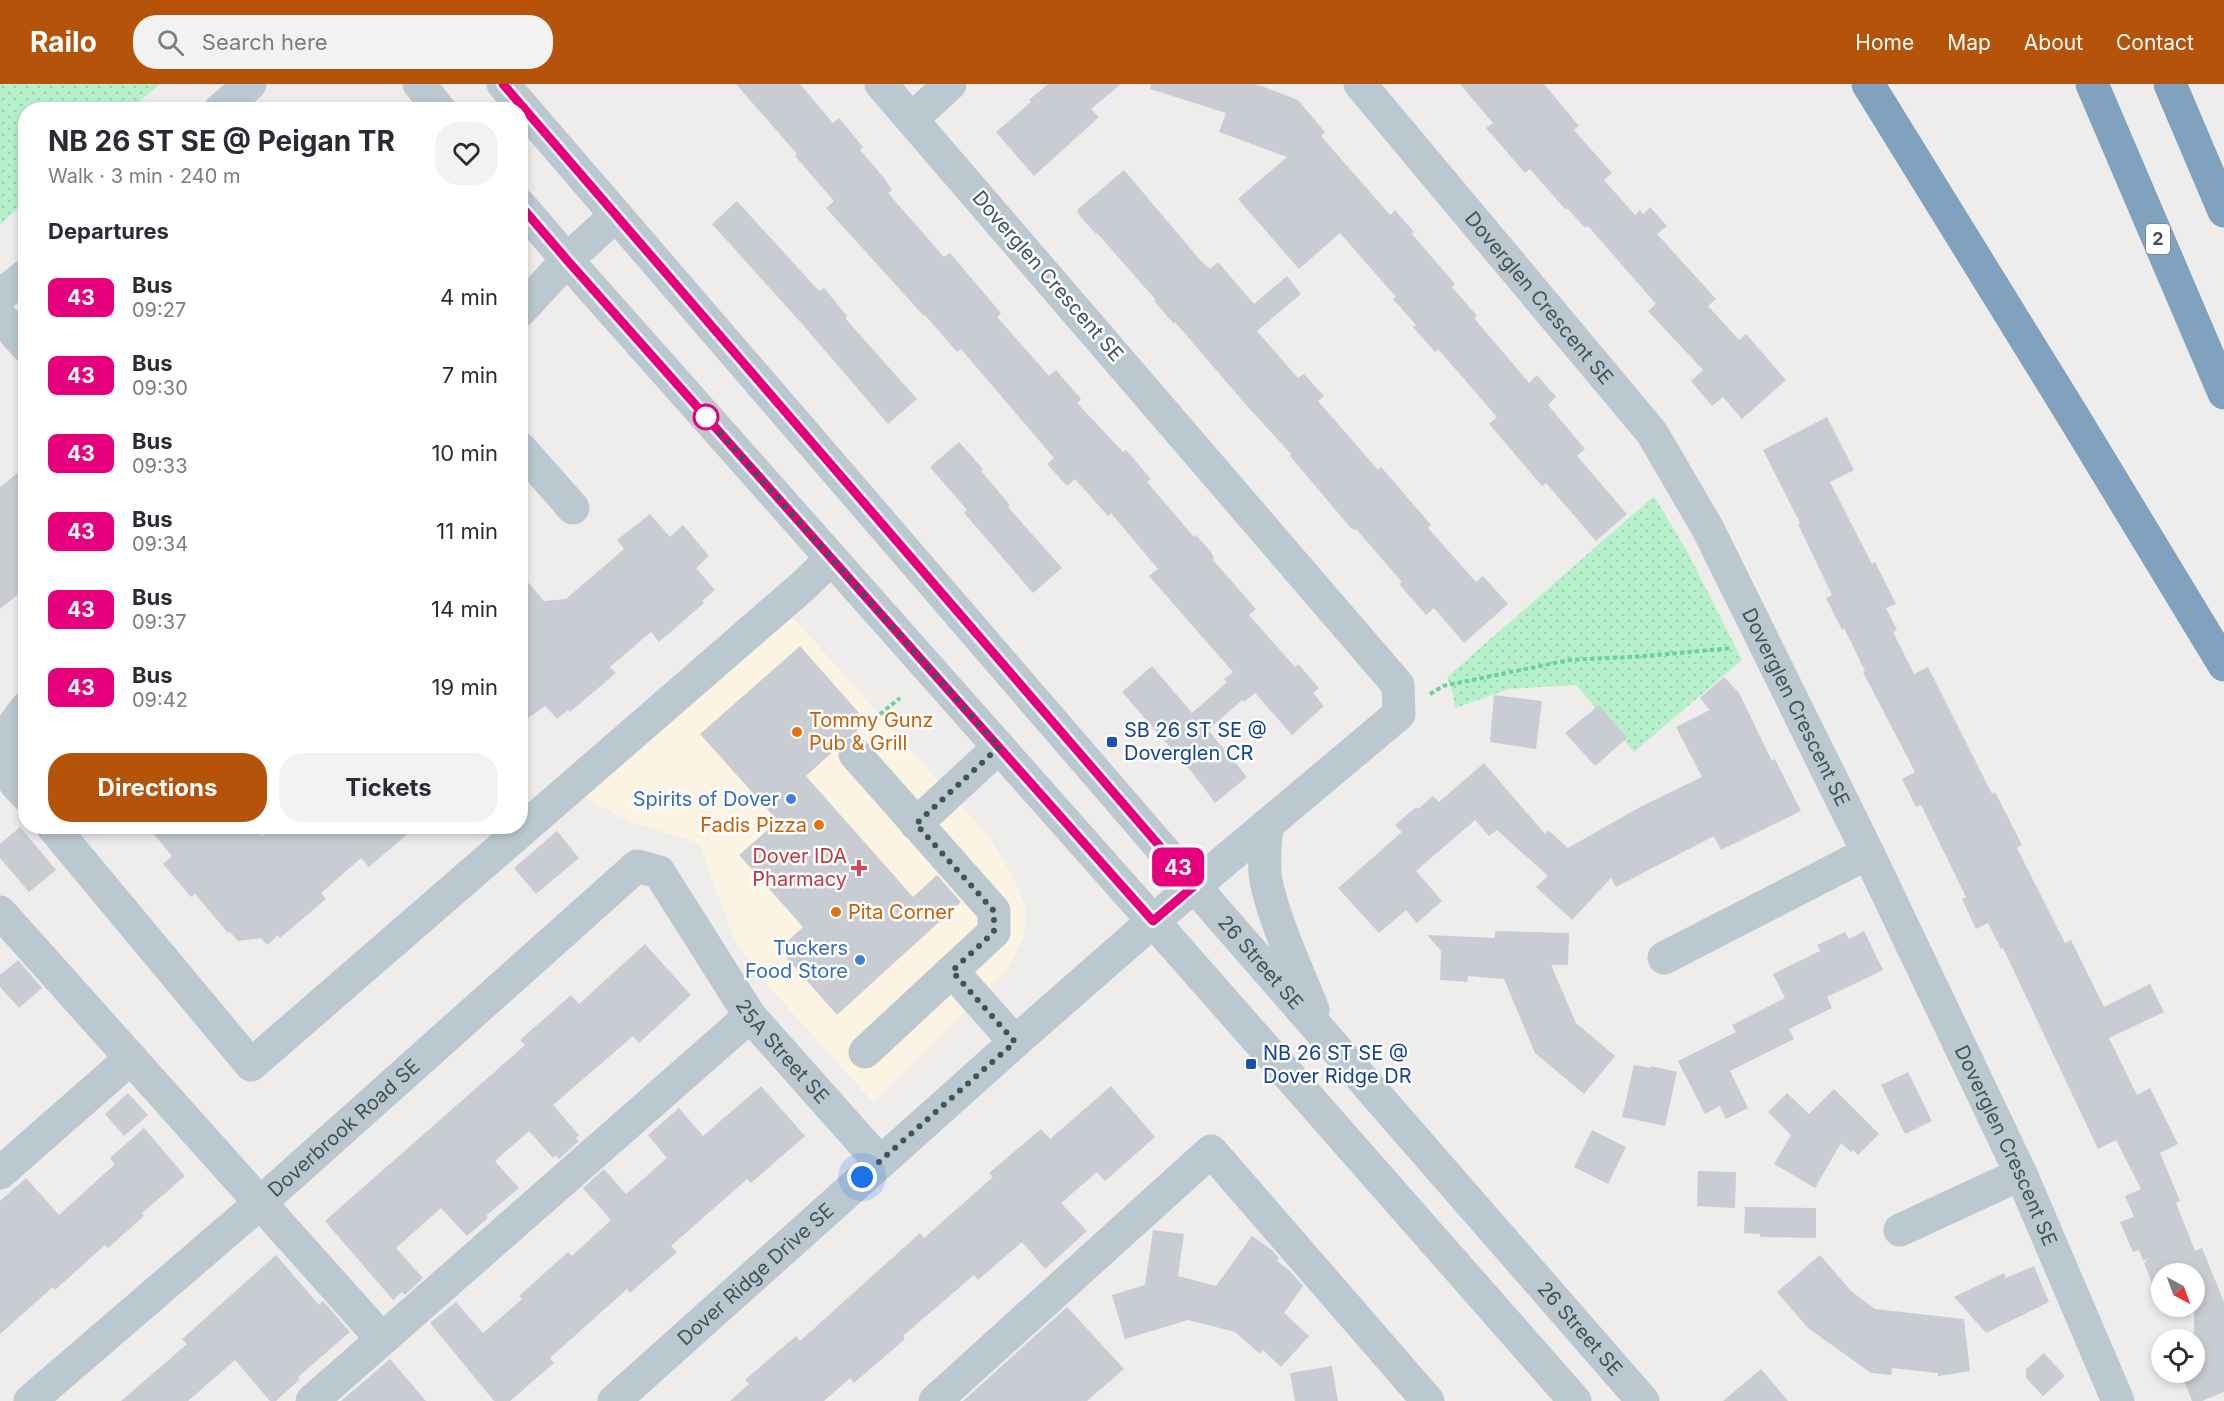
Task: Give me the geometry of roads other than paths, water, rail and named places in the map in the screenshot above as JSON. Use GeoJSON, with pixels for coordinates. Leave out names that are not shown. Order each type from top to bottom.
{"type":"FeatureCollection","features":[{"type":"Feature","properties":{"kind":"highway"},"geometry":{"type":"LineString","coordinates":[[1868,84],[2224,665]]}},
{"type":"Feature","properties":{"kind":"highway","name":"2"},"geometry":{"type":"LineString","coordinates":[[2092,84],[2224,393]]}},
{"type":"Feature","properties":{"kind":"highway"},"geometry":{"type":"LineString","coordinates":[[2170,84],[2224,211]]}},
{"type":"Feature","properties":{"kind":"street"},"geometry":{"type":"LineString","coordinates":[[229,102],[250,84]]}},
{"type":"Feature","properties":{"kind":"street"},"geometry":{"type":"LineString","coordinates":[[419,84],[434,102]]}},
{"type":"Feature","properties":{"kind":"street","name":"26 Street SE"},"geometry":{"type":"LineString","coordinates":[[503,84],[519,102]]}},
{"type":"Feature","properties":{"kind":"street","name":"Doverglen Crescent SE"},"geometry":{"type":"LineString","coordinates":[[880,84],[1398,685],[1399,714],[1267,825]]}},
{"type":"Feature","properties":{"kind":"street"},"geometry":{"type":"LineString","coordinates":[[912,119],[950,84]]}},
{"type":"Feature","properties":{"kind":"street","name":"Doverglen Crescent SE"},"geometry":{"type":"LineString","coordinates":[[1360,84],[1652,433],[1707,529],[1868,854],[2021,1174],[2118,1401]]}},
{"type":"Feature","properties":{"kind":"street","name":"26 Street SE"},"geometry":{"type":"LineString","coordinates":[[528,113],[1194,886],[1643,1401]]}},
{"type":"Feature","properties":{"kind":"street"},"geometry":{"type":"LineString","coordinates":[[528,214],[1575,1401]]}},
{"type":"Feature","properties":{"kind":"street"},"geometry":{"type":"LineString","coordinates":[[528,302],[567,260],[616,215]]}},
{"type":"Feature","properties":{"kind":"street"},"geometry":{"type":"LineString","coordinates":[[0,296],[18,281]]}},
{"type":"Feature","properties":{"kind":"street"},"geometry":{"type":"LineString","coordinates":[[0,316],[18,337]]}},
{"type":"Feature","properties":{"kind":"street"},"geometry":{"type":"LineString","coordinates":[[528,457],[573,508]]}},
{"type":"Feature","properties":{"kind":"street"},"geometry":{"type":"LineString","coordinates":[[529,807],[802,587],[831,559]]}},
{"type":"Feature","properties":{"kind":"street"},"geometry":{"type":"LineString","coordinates":[[18,719],[4,738],[15,783],[18,786]]}},
{"type":"Feature","properties":{"kind":"street"},"geometry":{"type":"LineString","coordinates":[[916,824],[999,747]]}},
{"type":"Feature","properties":{"kind":"street"},"geometry":{"type":"LineString","coordinates":[[855,754],[994,911],[994,932],[865,1052]]}},
{"type":"Feature","properties":{"kind":"street"},"geometry":{"type":"LineString","coordinates":[[1194,886],[1267,825]]}},
{"type":"Feature","properties":{"kind":"street"},"geometry":{"type":"LineString","coordinates":[[1267,825],[1266,881],[1278,919],[1321,1031]]}},
{"type":"Feature","properties":{"kind":"street"},"geometry":{"type":"LineString","coordinates":[[59,834],[251,1065],[500,834]]}},
{"type":"Feature","properties":{"kind":"street"},"geometry":{"type":"LineString","coordinates":[[1664,958],[1868,854]]}},
{"type":"Feature","properties":{"kind":"street","name":"Doverbrook Road SE"},"geometry":{"type":"LineString","coordinates":[[30,1401],[260,1203],[637,866],[659,872]]}},
{"type":"Feature","properties":{"kind":"street","name":"25A Street SE"},"geometry":{"type":"LineString","coordinates":[[659,872],[750,1016],[879,1161]]}},
{"type":"Feature","properties":{"kind":"street","name":"Dover Ridge Drive SE"},"geometry":{"type":"LineString","coordinates":[[614,1401],[879,1161],[1194,886]]}},
{"type":"Feature","properties":{"kind":"street"},"geometry":{"type":"LineString","coordinates":[[0,912],[382,1339]]}},
{"type":"Feature","properties":{"kind":"street"},"geometry":{"type":"LineString","coordinates":[[952,971],[1015,1042]]}},
{"type":"Feature","properties":{"kind":"street"},"geometry":{"type":"LineString","coordinates":[[312,1401],[750,1016]]}},
{"type":"Feature","properties":{"kind":"street"},"geometry":{"type":"LineString","coordinates":[[0,1173],[131,1058]]}},
{"type":"Feature","properties":{"kind":"street"},"geometry":{"type":"LineString","coordinates":[[935,1401],[1210,1151],[1428,1401]]}},
{"type":"Feature","properties":{"kind":"street"},"geometry":{"type":"LineString","coordinates":[[1900,1230],[2021,1174]]}},
{"type":"Feature","properties":{"kind":"place","name":"Tommy Gunz Pub & Grill"},"geometry":{"type":"Point","coordinates":[797,732]}},
{"type":"Feature","properties":{"kind":"place","name":"SB 26 ST SE @ Doverglen CR"},"geometry":{"type":"Point","coordinates":[1112,742]}},
{"type":"Feature","properties":{"kind":"place","name":"Spirits of Dover"},"geometry":{"type":"Point","coordinates":[791,799]}},
{"type":"Feature","properties":{"kind":"place","name":"Fadis Pizza"},"geometry":{"type":"Point","coordinates":[819,825]}},
{"type":"Feature","properties":{"kind":"place","name":"Dover IDA Pharmacy"},"geometry":{"type":"Point","coordinates":[859,868]}},
{"type":"Feature","properties":{"kind":"place","name":"Pita Corner"},"geometry":{"type":"Point","coordinates":[836,912]}},
{"type":"Feature","properties":{"kind":"place","name":"Tuckers Food Store"},"geometry":{"type":"Point","coordinates":[860,960]}},
{"type":"Feature","properties":{"kind":"place","name":"NB 26 ST SE @ Dover Ridge DR"},"geometry":{"type":"Point","coordinates":[1251,1064]}}]}
